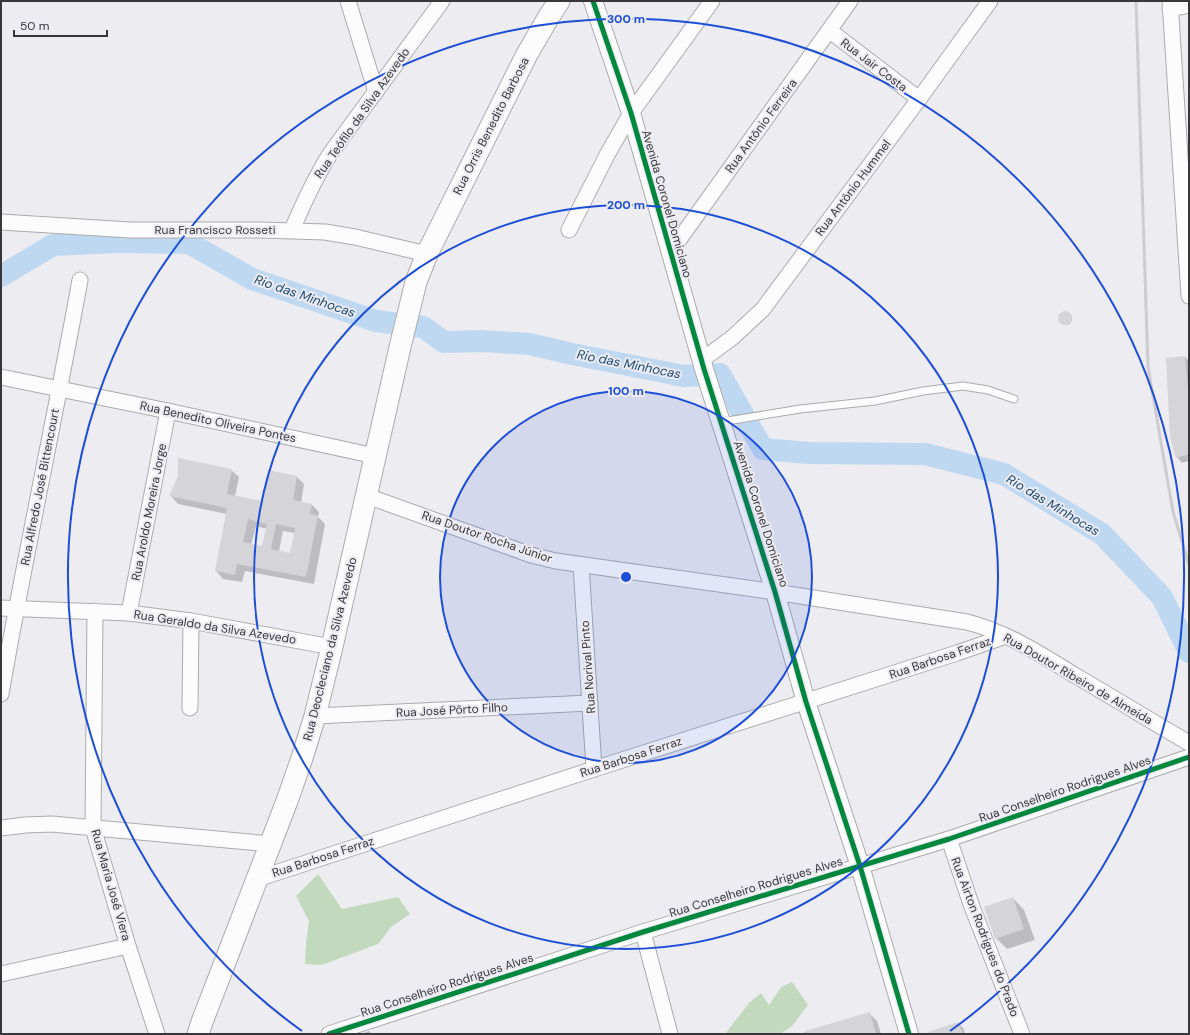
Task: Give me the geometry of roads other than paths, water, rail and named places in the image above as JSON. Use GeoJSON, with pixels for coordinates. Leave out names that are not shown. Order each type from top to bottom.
{"type":"FeatureCollection","features":[{"type":"Feature","properties":{"kind":"main road","name":"Rua Orris Benedito Barbosa"},"geometry":{"type":"LineString","coordinates":[[427,254],[526,56],[559,1]]}},
{"type":"Feature","properties":{"kind":"main road","name":"Rua Deocleciano da Silva Azevedo"},"geometry":{"type":"LineString","coordinates":[[198,1034],[271,844],[302,758],[332,647],[409,308],[416,282],[427,254]]}},
{"type":"Feature","properties":{"kind":"street"},"geometry":{"type":"LineString","coordinates":[[348,1],[376,92]]}},
{"type":"Feature","properties":{"kind":"street","name":"Rua Teófilo da Silva Azevedo"},"geometry":{"type":"LineString","coordinates":[[292,230],[306,197],[330,154],[442,1]]}},
{"type":"Feature","properties":{"kind":"street","name":"Avenida Coronel Domiciano"},"geometry":{"type":"LineString","coordinates":[[593,1],[631,113],[652,191],[671,251],[714,402],[775,592],[806,702],[860,866],[909,1034]]}},
{"type":"Feature","properties":{"kind":"street"},"geometry":{"type":"LineString","coordinates":[[569,230],[607,155],[631,113],[712,1]]}},
{"type":"Feature","properties":{"kind":"street","name":"Rua Antônio Ferreira"},"geometry":{"type":"LineString","coordinates":[[671,251],[830,31],[850,1]]}},
{"type":"Feature","properties":{"kind":"street","name":"Rua Antônio Hummel"},"geometry":{"type":"LineString","coordinates":[[703,365],[763,309],[990,1]]}},
{"type":"Feature","properties":{"kind":"street"},"geometry":{"type":"LineString","coordinates":[[1189,5],[1170,5],[1184,144],[1189,296]]}},
{"type":"Feature","properties":{"kind":"street","name":"Rua Jair Costa"},"geometry":{"type":"LineString","coordinates":[[830,31],[919,99]]}},
{"type":"Feature","properties":{"kind":"street","name":"Rua Francisco Rosseti"},"geometry":{"type":"LineString","coordinates":[[1,222],[130,230],[292,230],[325,232],[355,237],[427,254]]}},
{"type":"Feature","properties":{"kind":"street","name":"Rua Alfredo José Bittencourt"},"geometry":{"type":"LineString","coordinates":[[1,694],[8,608],[60,389],[80,280]]}},
{"type":"Feature","properties":{"kind":"street","name":"Rua Benedito Oliveira Pontes"},"geometry":{"type":"LineString","coordinates":[[1,377],[168,411],[375,456]]}},
{"type":"Feature","properties":{"kind":"street","name":"Rua Aroldo Moreira Jorge"},"geometry":{"type":"LineString","coordinates":[[129,613],[168,411]]}},
{"type":"Feature","properties":{"kind":"street","name":"Rua Doutor Rocha Júnior"},"geometry":{"type":"LineString","coordinates":[[367,496],[531,555],[581,565],[775,592]]}},
{"type":"Feature","properties":{"kind":"street","name":"Rua Norival Pinto"},"geometry":{"type":"LineString","coordinates":[[581,565],[594,769]]}},
{"type":"Feature","properties":{"kind":"street","name":"Rua Doutor Ribeiro de Almeida"},"geometry":{"type":"LineString","coordinates":[[775,592],[968,622],[984,626],[1043,656],[1189,743]]}},
{"type":"Feature","properties":{"kind":"street","name":"Rua Geraldo da Silva Azevedo"},"geometry":{"type":"LineString","coordinates":[[8,608],[129,613],[191,621],[332,647]]}},
{"type":"Feature","properties":{"kind":"street","name":"Rua Maria José Viera"},"geometry":{"type":"LineString","coordinates":[[95,611],[93,828],[128,946],[157,1034]]}},
{"type":"Feature","properties":{"kind":"street"},"geometry":{"type":"LineString","coordinates":[[190,708],[191,621]]}},
{"type":"Feature","properties":{"kind":"street","name":"Rua Barbosa Ferraz"},"geometry":{"type":"LineString","coordinates":[[257,879],[1006,636]]}},
{"type":"Feature","properties":{"kind":"street","name":"Rua José Pôrto Filho"},"geometry":{"type":"LineString","coordinates":[[314,716],[590,703]]}},
{"type":"Feature","properties":{"kind":"street","name":"Rua Conselheiro Rodrigues Alves"},"geometry":{"type":"LineString","coordinates":[[328,1034],[643,932],[949,839],[1189,757]]}},
{"type":"Feature","properties":{"kind":"street"},"geometry":{"type":"LineString","coordinates":[[1,828],[52,824],[271,844]]}},
{"type":"Feature","properties":{"kind":"street","name":"Rua Airton Rodrigues do Prado"},"geometry":{"type":"LineString","coordinates":[[949,839],[972,907],[1022,1034]]}},
{"type":"Feature","properties":{"kind":"street"},"geometry":{"type":"LineString","coordinates":[[643,932],[670,1034]]}},
{"type":"Feature","properties":{"kind":"street"},"geometry":{"type":"LineString","coordinates":[[1,974],[128,946]]}},
{"type":"Feature","properties":{"kind":"lane"},"geometry":{"type":"LineString","coordinates":[[721,422],[800,409],[875,401],[923,391],[963,386],[988,390],[1014,399]]}},
{"type":"Feature","properties":{"kind":"waterway","name":"Rio das Minhocas"},"geometry":{"type":"LineString","coordinates":[[1,276],[53,245],[116,242],[189,243],[252,279],[376,321],[423,327],[444,342],[480,341],[530,344],[572,354],[684,376],[720,374],[763,449],[809,453],[925,454],[1004,474],[1102,534],[1162,597],[1189,652]]}},
{"type":"Feature","properties":{"kind":"railway"},"geometry":{"type":"LineString","coordinates":[[1136,1],[1148,367],[1173,512],[1189,565]]}}]}
